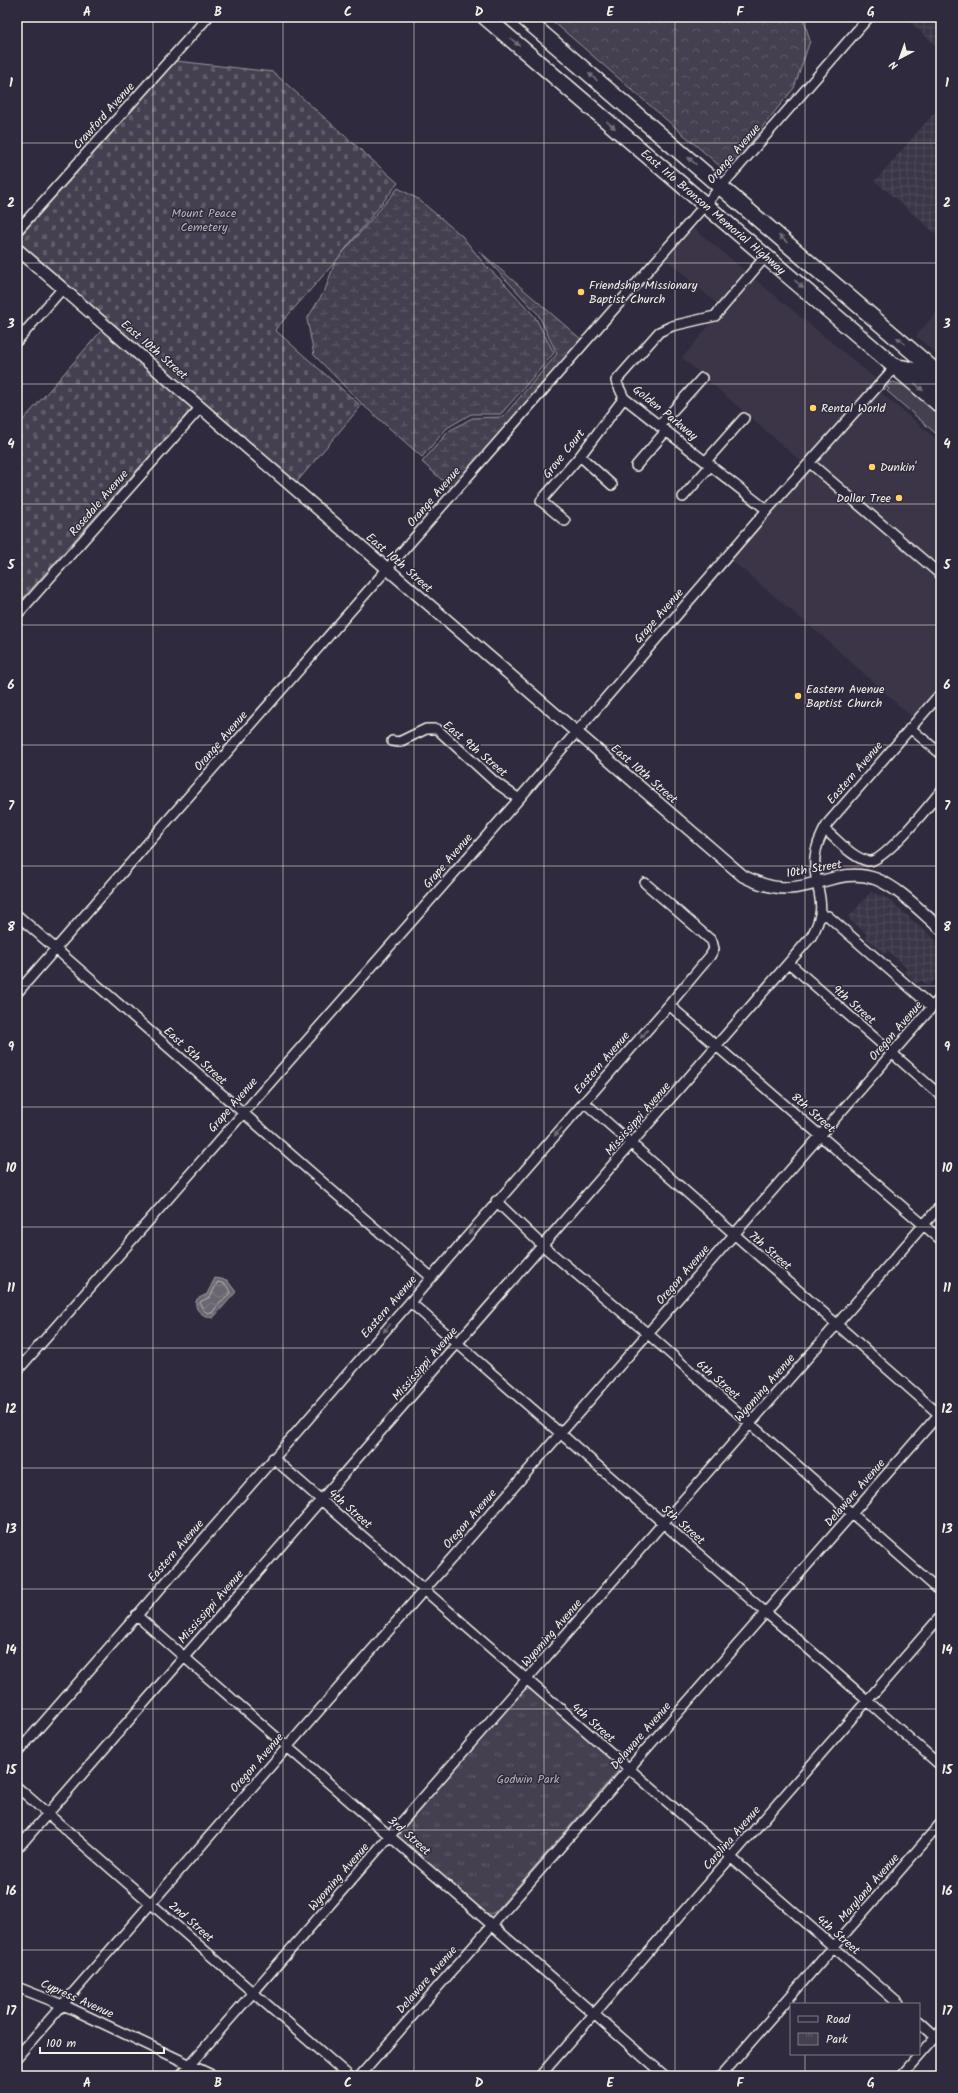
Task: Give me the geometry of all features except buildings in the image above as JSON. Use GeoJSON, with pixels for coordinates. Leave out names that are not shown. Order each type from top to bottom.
{"type":"FeatureCollection","features":[{"type":"Feature","properties":{"kind":"highway","name":"East Irlo Bronson Memorial Highway"},"geometry":{"type":"LineString","coordinates":[[485,17],[941,406]]}},
{"type":"Feature","properties":{"kind":"highway","name":"East Irlo Bronson Memorial Highway"},"geometry":{"type":"LineString","coordinates":[[523,17],[722,186],[941,376]]}},
{"type":"Feature","properties":{"kind":"highway"},"geometry":{"type":"LineString","coordinates":[[895,367],[911,368],[922,373],[941,388]]}},
{"type":"Feature","properties":{"kind":"street","name":"Crawford Avenue"},"geometry":{"type":"LineString","coordinates":[[17,231],[208,17]]}},
{"type":"Feature","properties":{"kind":"street","name":"Orange Avenue"},"geometry":{"type":"LineString","coordinates":[[17,993],[869,17]]}},
{"type":"Feature","properties":{"kind":"street","name":"East 10th Street"},"geometry":{"type":"LineString","coordinates":[[17,248],[731,867],[749,879],[770,887]]}},
{"type":"Feature","properties":{"kind":"street","name":"Golden Parkway"},"geometry":{"type":"LineString","coordinates":[[766,256],[715,316],[672,326],[659,332],[616,381],[624,398],[709,463],[767,510]]}},
{"type":"Feature","properties":{"kind":"street"},"geometry":{"type":"LineString","coordinates":[[17,341],[63,288]]}},
{"type":"Feature","properties":{"kind":"street","name":"Grape Avenue"},"geometry":{"type":"LineString","coordinates":[[17,1371],[241,1113],[519,799],[767,510],[895,367]]}},
{"type":"Feature","properties":{"kind":"street"},"geometry":{"type":"LineString","coordinates":[[636,466],[663,428],[702,378]]}},
{"type":"Feature","properties":{"kind":"street","name":"Grove Court"},"geometry":{"type":"LineString","coordinates":[[565,521],[541,501],[580,456],[624,398]]}},
{"type":"Feature","properties":{"kind":"street","name":"Rosedale Avenue"},"geometry":{"type":"LineString","coordinates":[[17,615],[200,408]]}},
{"type":"Feature","properties":{"kind":"street"},"geometry":{"type":"LineString","coordinates":[[684,498],[744,418]]}},
{"type":"Feature","properties":{"kind":"street"},"geometry":{"type":"LineString","coordinates":[[580,456],[612,485]]}},
{"type":"Feature","properties":{"kind":"street"},"geometry":{"type":"LineString","coordinates":[[810,463],[941,575]]}},
{"type":"Feature","properties":{"kind":"street","name":"Eastern Avenue"},"geometry":{"type":"LineString","coordinates":[[818,881],[815,858],[824,829],[941,693]]}},
{"type":"Feature","properties":{"kind":"street"},"geometry":{"type":"LineString","coordinates":[[910,728],[941,754]]}},
{"type":"Feature","properties":{"kind":"street","name":"East 9th Street"},"geometry":{"type":"LineString","coordinates":[[392,741],[399,742],[426,729],[437,729],[496,782],[519,799]]}},
{"type":"Feature","properties":{"kind":"street","name":"10th Street"},"geometry":{"type":"LineString","coordinates":[[824,829],[858,857],[869,862],[875,861],[887,853],[941,790]]}},
{"type":"Feature","properties":{"kind":"street","name":"10th Street"},"geometry":{"type":"LineString","coordinates":[[770,887],[790,888],[818,881],[850,876],[875,879],[900,894],[941,929]]}},
{"type":"Feature","properties":{"kind":"street","name":"Mississippi Avenue"},"geometry":{"type":"LineString","coordinates":[[17,1849],[811,937],[820,915],[822,898],[818,881]]}},
{"type":"Feature","properties":{"kind":"street","name":"Eastern Avenue"},"geometry":{"type":"LineString","coordinates":[[17,1753],[431,1278],[496,1201],[669,1005],[710,956],[714,949],[712,941],[645,883]]}},
{"type":"Feature","properties":{"kind":"street","name":"East 5th Street"},"geometry":{"type":"LineString","coordinates":[[17,915],[431,1278]]}},
{"type":"Feature","properties":{"kind":"street"},"geometry":{"type":"LineString","coordinates":[[820,915],[828,916],[932,1007]]}},
{"type":"Feature","properties":{"kind":"street","name":"9th Street"},"geometry":{"type":"LineString","coordinates":[[789,963],[941,1096]]}},
{"type":"Feature","properties":{"kind":"street","name":"Oregon Avenue"},"geometry":{"type":"LineString","coordinates":[[17,2056],[941,997]]}},
{"type":"Feature","properties":{"kind":"street","name":"8th Street"},"geometry":{"type":"LineString","coordinates":[[669,1005],[941,1240]]}},
{"type":"Feature","properties":{"kind":"street","name":"7th Street"},"geometry":{"type":"LineString","coordinates":[[584,1102],[631,1145],[940,1414]]}},
{"type":"Feature","properties":{"kind":"street","name":"6th Street"},"geometry":{"type":"LineString","coordinates":[[496,1201],[543,1246],[647,1334],[941,1592]]}},
{"type":"Feature","properties":{"kind":"street","name":"Wyoming Avenue"},"geometry":{"type":"LineString","coordinates":[[180,2076],[941,1205]]}},
{"type":"Feature","properties":{"kind":"street","name":"5th Street"},"geometry":{"type":"LineString","coordinates":[[410,1302],[560,1435],[765,1612],[819,1656],[866,1702],[941,1766]]}},
{"type":"Feature","properties":{"kind":"street","name":"Delaware Avenue"},"geometry":{"type":"LineString","coordinates":[[360,2076],[491,1924],[940,1414]]}},
{"type":"Feature","properties":{"kind":"street","name":"4th Street"},"geometry":{"type":"LineString","coordinates":[[273,1458],[898,2003]]}},
{"type":"Feature","properties":{"kind":"street","name":"3rd Street"},"geometry":{"type":"LineString","coordinates":[[136,1615],[665,2076]]}},
{"type":"Feature","properties":{"kind":"street","name":"Carolina Avenue"},"geometry":{"type":"LineString","coordinates":[[540,2076],[941,1616]]}},
{"type":"Feature","properties":{"kind":"street","name":"2nd Street"},"geometry":{"type":"LineString","coordinates":[[17,1787],[349,2076]]}},
{"type":"Feature","properties":{"kind":"street","name":"Maryland Avenue"},"geometry":{"type":"LineString","coordinates":[[721,2076],[941,1824]]}},
{"type":"Feature","properties":{"kind":"street","name":"Cypress Avenue"},"geometry":{"type":"LineString","coordinates":[[17,1986],[62,2005],[214,2076]]}},
{"type":"Feature","properties":{"kind":"street"},"geometry":{"type":"LineString","coordinates":[[901,2076],[939,2036],[920,2023]]}},
{"type":"Feature","properties":{"kind":"shaded area"},"geometry":{"type":"Polygon","coordinates":[[[904,17],[941,17],[941,50],[904,17]]]}},
{"type":"Feature","properties":{"kind":"shaded area"},"geometry":{"type":"Polygon","coordinates":[[[941,105],[941,238],[875,181],[941,105]]]}},
{"type":"Feature","properties":{"kind":"shaded area"},"geometry":{"type":"Polygon","coordinates":[[[686,222],[882,384],[880,392],[941,443],[941,686],[913,718],[821,635],[726,556],[804,464],[682,358],[723,309],[659,253],[686,222]]]}},
{"type":"Feature","properties":{"kind":"shaded area"},"geometry":{"type":"Polygon","coordinates":[[[941,307],[941,358],[916,336],[941,307]]]}},
{"type":"Feature","properties":{"kind":"shaded area"},"geometry":{"type":"Polygon","coordinates":[[[871,892],[887,898],[941,945],[941,974],[928,986],[921,980],[917,984],[904,971],[907,968],[888,951],[884,954],[865,937],[867,934],[848,918],[871,892]]]}},
{"type":"Feature","properties":{"kind":"green space"},"geometry":{"type":"Polygon","coordinates":[[[548,17],[803,17],[810,41],[794,88],[763,126],[729,174],[548,17]]]}},
{"type":"Feature","properties":{"kind":"green space","name":"Mount Peace Cemetery"},"geometry":{"type":"Polygon","coordinates":[[[176,61],[273,72],[398,183],[335,262],[275,330],[361,406],[295,484],[17,240],[176,61]]]}},
{"type":"Feature","properties":{"kind":"green space"},"geometry":{"type":"Polygon","coordinates":[[[398,188],[418,199],[462,236],[484,264],[507,286],[535,317],[554,353],[501,414],[471,414],[447,428],[422,457],[362,404],[314,355],[307,319],[325,290],[335,262],[398,188]]]}},
{"type":"Feature","properties":{"kind":"green space"},"geometry":{"type":"Polygon","coordinates":[[[479,251],[583,341],[453,490],[422,462],[449,431],[472,418],[503,417],[557,354],[538,314],[479,251]]]}},
{"type":"Feature","properties":{"kind":"green space"},"geometry":{"type":"Polygon","coordinates":[[[102,330],[189,403],[192,408],[17,605],[17,427],[102,330]]]}},
{"type":"Feature","properties":{"kind":"green space"},"geometry":{"type":"Polygon","coordinates":[[[893,382],[908,387],[941,414],[941,438],[887,391],[889,389],[887,387],[884,390],[883,388],[893,382]]]}},
{"type":"Feature","properties":{"kind":"green space","name":"Godwin Park"},"geometry":{"type":"Polygon","coordinates":[[[528,1689],[617,1765],[618,1771],[496,1911],[491,1914],[486,1913],[397,1836],[522,1690],[528,1689]]]}},
{"type":"Feature","properties":{"kind":"water"},"geometry":{"type":"Polygon","coordinates":[[[215,1278],[227,1280],[236,1292],[213,1318],[206,1316],[197,1310],[196,1303],[197,1299],[207,1294],[215,1278]]]}},
{"type":"Feature","properties":{"kind":"place","name":"Friendship Missionary Baptist Church"},"geometry":{"type":"Point","coordinates":[581,292]}},
{"type":"Feature","properties":{"kind":"place","name":"Rental World"},"geometry":{"type":"Point","coordinates":[813,408]}},
{"type":"Feature","properties":{"kind":"place","name":"Dunkin'"},"geometry":{"type":"Point","coordinates":[872,467]}},
{"type":"Feature","properties":{"kind":"place","name":"Dollar Tree"},"geometry":{"type":"Point","coordinates":[899,498]}},
{"type":"Feature","properties":{"kind":"place","name":"Eastern Avenue Baptist Church"},"geometry":{"type":"Point","coordinates":[798,696]}}]}
